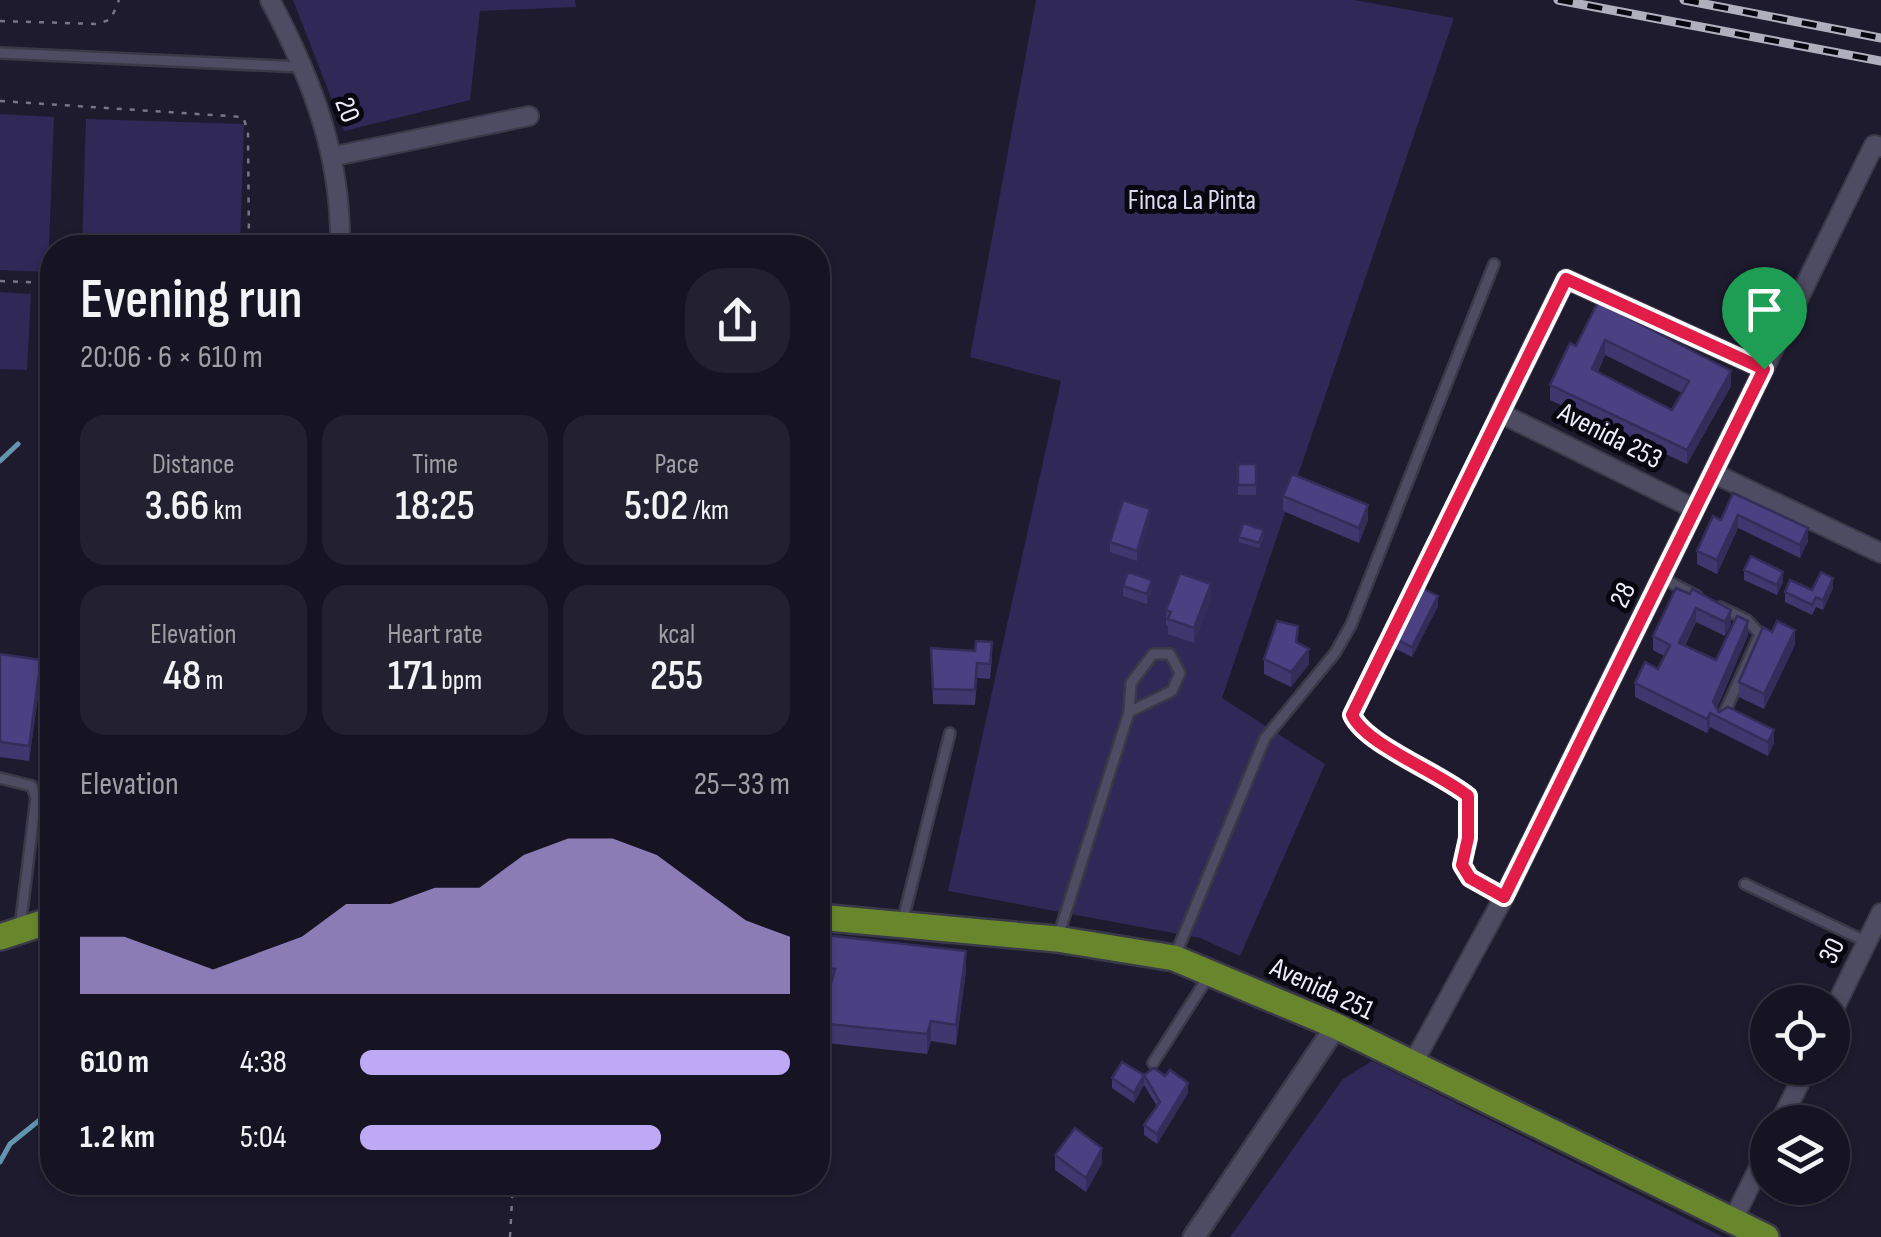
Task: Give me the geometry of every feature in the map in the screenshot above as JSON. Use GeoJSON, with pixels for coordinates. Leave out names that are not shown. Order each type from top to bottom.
{"type":"FeatureCollection","features":[{"type":"Feature","properties":{"kind":"main road","name":"Avenida 251"},"geometry":{"type":"LineString","coordinates":[[830,918],[1057,939],[1174,958],[1336,1026],[1766,1237]]}},
{"type":"Feature","properties":{"kind":"main road"},"geometry":{"type":"LineString","coordinates":[[10,934],[40,924]]}},
{"type":"Feature","properties":{"kind":"street","name":"20"},"geometry":{"type":"LineString","coordinates":[[270,0],[302,67],[335,156],[339,235]]}},
{"type":"Feature","properties":{"kind":"street"},"geometry":{"type":"LineString","coordinates":[[335,156],[530,116]]}},
{"type":"Feature","properties":{"kind":"street","name":"28"},"geometry":{"type":"LineString","coordinates":[[1412,1064],[1504,897],[1878,146]]}},
{"type":"Feature","properties":{"kind":"street"},"geometry":{"type":"LineString","coordinates":[[1500,413],[1566,279],[1764,369]]}},
{"type":"Feature","properties":{"kind":"street","name":"Avenida 253"},"geometry":{"type":"LineString","coordinates":[[1500,413],[1695,510]]}},
{"type":"Feature","properties":{"kind":"street"},"geometry":{"type":"LineString","coordinates":[[1714,473],[1881,553]]}},
{"type":"Feature","properties":{"kind":"street","name":"30"},"geometry":{"type":"LineString","coordinates":[[1846,985],[1881,914]]}},
{"type":"Feature","properties":{"kind":"street"},"geometry":{"type":"LineString","coordinates":[[1194,1237],[1336,1026]]}},
{"type":"Feature","properties":{"kind":"street"},"geometry":{"type":"LineString","coordinates":[[1733,1220],[1750,1186]]}},
{"type":"Feature","properties":{"kind":"lane"},"geometry":{"type":"LineString","coordinates":[[0,53],[302,67]]}},
{"type":"Feature","properties":{"kind":"lane"},"geometry":{"type":"LineString","coordinates":[[1174,958],[1265,738],[1334,654],[1350,625],[1494,264]]}},
{"type":"Feature","properties":{"kind":"lane"},"geometry":{"type":"LineString","coordinates":[[1500,413],[1352,715],[1360,732],[1440,774],[1468,796],[1468,838],[1462,865],[1470,878],[1504,897]]}},
{"type":"Feature","properties":{"kind":"lane"},"geometry":{"type":"LineString","coordinates":[[1662,578],[1759,630],[1722,718]]}},
{"type":"Feature","properties":{"kind":"lane"},"geometry":{"type":"LineString","coordinates":[[1057,939],[1129,712],[1131,684],[1153,654],[1170,654],[1180,673],[1172,691],[1129,712]]}},
{"type":"Feature","properties":{"kind":"lane"},"geometry":{"type":"LineString","coordinates":[[902,925],[950,733]]}},
{"type":"Feature","properties":{"kind":"lane"},"geometry":{"type":"LineString","coordinates":[[0,778],[32,786],[36,798],[10,934]]}},
{"type":"Feature","properties":{"kind":"lane"},"geometry":{"type":"LineString","coordinates":[[1745,884],[1867,942]]}},
{"type":"Feature","properties":{"kind":"lane"},"geometry":{"type":"LineString","coordinates":[[1153,1064],[1211,972]]}},
{"type":"Feature","properties":{"kind":"path"},"geometry":{"type":"LineString","coordinates":[[0,20],[98,24],[112,19],[119,0]]}},
{"type":"Feature","properties":{"kind":"path"},"geometry":{"type":"LineString","coordinates":[[0,101],[243,117],[248,131],[249,235]]}},
{"type":"Feature","properties":{"kind":"path"},"geometry":{"type":"LineString","coordinates":[[0,281],[40,283]]}},
{"type":"Feature","properties":{"kind":"path"},"geometry":{"type":"LineString","coordinates":[[510,1237],[512,1195]]}},
{"type":"Feature","properties":{"kind":"green space"},"geometry":{"type":"Polygon","coordinates":[[[293,0],[575,0],[576,7],[480,11],[470,100],[344,131],[293,0]]]}},
{"type":"Feature","properties":{"kind":"green space","name":"Finca La Pinta"},"geometry":{"type":"Polygon","coordinates":[[[1036,0],[1354,0],[1454,18],[1222,698],[1325,764],[1240,956],[1200,938],[948,891],[1061,381],[970,357],[1036,0]]]}},
{"type":"Feature","properties":{"kind":"green space"},"geometry":{"type":"Polygon","coordinates":[[[0,114],[54,117],[49,235],[40,235],[40,272],[0,270],[0,114]]]}},
{"type":"Feature","properties":{"kind":"green space"},"geometry":{"type":"Polygon","coordinates":[[[86,119],[244,124],[240,235],[82,235],[86,119]]]}},
{"type":"Feature","properties":{"kind":"green space"},"geometry":{"type":"Polygon","coordinates":[[[0,292],[31,294],[27,370],[0,369],[0,292]]]}},
{"type":"Feature","properties":{"kind":"green space"},"geometry":{"type":"Polygon","coordinates":[[[1372,1061],[1723,1237],[1230,1237],[1343,1079],[1372,1061]]]}},
{"type":"Feature","properties":{"kind":"building"},"geometry":{"type":"Polygon","coordinates":[[[1598,302],[1731,371],[1687,450],[1550,385],[1570,343],[1576,346],[1598,302]],[[1605,340],[1592,369],[1672,410],[1689,381],[1605,340]]]}},
{"type":"Feature","properties":{"kind":"building"},"geometry":{"type":"Polygon","coordinates":[[[1238,464],[1256,464],[1256,485],[1238,485],[1238,464]]]}},
{"type":"Feature","properties":{"kind":"building"},"geometry":{"type":"Polygon","coordinates":[[[1292,474],[1368,505],[1359,528],[1283,496],[1292,474]]]}},
{"type":"Feature","properties":{"kind":"building"},"geometry":{"type":"Polygon","coordinates":[[[1733,493],[1808,528],[1800,545],[1738,515],[1717,560],[1697,551],[1713,516],[1721,520],[1733,493]]]}},
{"type":"Feature","properties":{"kind":"building"},"geometry":{"type":"Polygon","coordinates":[[[1123,500],[1150,509],[1137,551],[1110,542],[1123,500]]]}},
{"type":"Feature","properties":{"kind":"building"},"geometry":{"type":"Polygon","coordinates":[[[1243,523],[1264,530],[1259,543],[1239,537],[1243,523]]]}},
{"type":"Feature","properties":{"kind":"building"},"geometry":{"type":"Polygon","coordinates":[[[1751,556],[1783,572],[1777,585],[1744,570],[1751,556]]]}},
{"type":"Feature","properties":{"kind":"building"},"geometry":{"type":"Polygon","coordinates":[[[1128,572],[1152,580],[1147,594],[1123,586],[1128,572]]]}},
{"type":"Feature","properties":{"kind":"building"},"geometry":{"type":"Polygon","coordinates":[[[1821,572],[1833,578],[1823,600],[1816,597],[1812,605],[1785,592],[1790,580],[1812,590],[1821,572]]]}},
{"type":"Feature","properties":{"kind":"building"},"geometry":{"type":"Polygon","coordinates":[[[1180,573],[1211,584],[1194,628],[1168,619],[1171,612],[1166,610],[1180,573]]]}},
{"type":"Feature","properties":{"kind":"building"},"geometry":{"type":"Polygon","coordinates":[[[1422,588],[1438,596],[1412,647],[1396,639],[1422,588]]]}},
{"type":"Feature","properties":{"kind":"building"},"geometry":{"type":"Polygon","coordinates":[[[1676,588],[1690,594],[1692,589],[1731,610],[1725,622],[1696,608],[1679,643],[1716,660],[1737,616],[1748,621],[1713,702],[1719,712],[1728,707],[1774,730],[1768,742],[1710,713],[1707,719],[1635,683],[1645,662],[1658,669],[1670,645],[1653,636],[1676,588]]]}},
{"type":"Feature","properties":{"kind":"building"},"geometry":{"type":"Polygon","coordinates":[[[1277,621],[1298,626],[1296,642],[1309,649],[1291,672],[1264,659],[1277,621]]]}},
{"type":"Feature","properties":{"kind":"building"},"geometry":{"type":"Polygon","coordinates":[[[1777,621],[1795,630],[1764,694],[1739,682],[1763,627],[1772,632],[1777,621]]]}},
{"type":"Feature","properties":{"kind":"building"},"geometry":{"type":"Polygon","coordinates":[[[976,641],[992,642],[990,664],[977,663],[975,690],[933,689],[931,648],[975,651],[976,641]]]}},
{"type":"Feature","properties":{"kind":"building"},"geometry":{"type":"Polygon","coordinates":[[[0,654],[40,660],[29,746],[0,742],[0,654]]]}},
{"type":"Feature","properties":{"kind":"building"},"geometry":{"type":"Polygon","coordinates":[[[830,936],[966,951],[956,1025],[931,1021],[927,1034],[830,1024],[830,986],[835,969],[830,968],[830,936]]]}},
{"type":"Feature","properties":{"kind":"building"},"geometry":{"type":"Polygon","coordinates":[[[1122,1062],[1144,1075],[1134,1093],[1112,1078],[1122,1062]]]}},
{"type":"Feature","properties":{"kind":"building"},"geometry":{"type":"Polygon","coordinates":[[[1154,1068],[1165,1076],[1170,1070],[1188,1083],[1157,1134],[1144,1125],[1160,1102],[1144,1075],[1154,1068]]]}},
{"type":"Feature","properties":{"kind":"building"},"geometry":{"type":"Polygon","coordinates":[[[1075,1128],[1102,1148],[1086,1178],[1055,1155],[1075,1128]]]}},
{"type":"Feature","properties":{"kind":"waterway"},"geometry":{"type":"LineString","coordinates":[[0,461],[18,444]]}},
{"type":"Feature","properties":{"kind":"waterway"},"geometry":{"type":"LineString","coordinates":[[0,1162],[10,1144],[40,1120]]}},
{"type":"Feature","properties":{"kind":"railway"},"geometry":{"type":"LineString","coordinates":[[1558,0],[1881,61]]}},
{"type":"Feature","properties":{"kind":"railway"},"geometry":{"type":"LineString","coordinates":[[1684,0],[1881,38]]}},
{"type":"Feature","properties":{"kind":"route"},"geometry":{"type":"LineString","coordinates":[[1566,279],[1764,369],[1714,473],[1504,897],[1470,878],[1462,865],[1470,816],[1468,796],[1440,774],[1360,732],[1352,715],[1393,626],[1566,279]]}}]}
